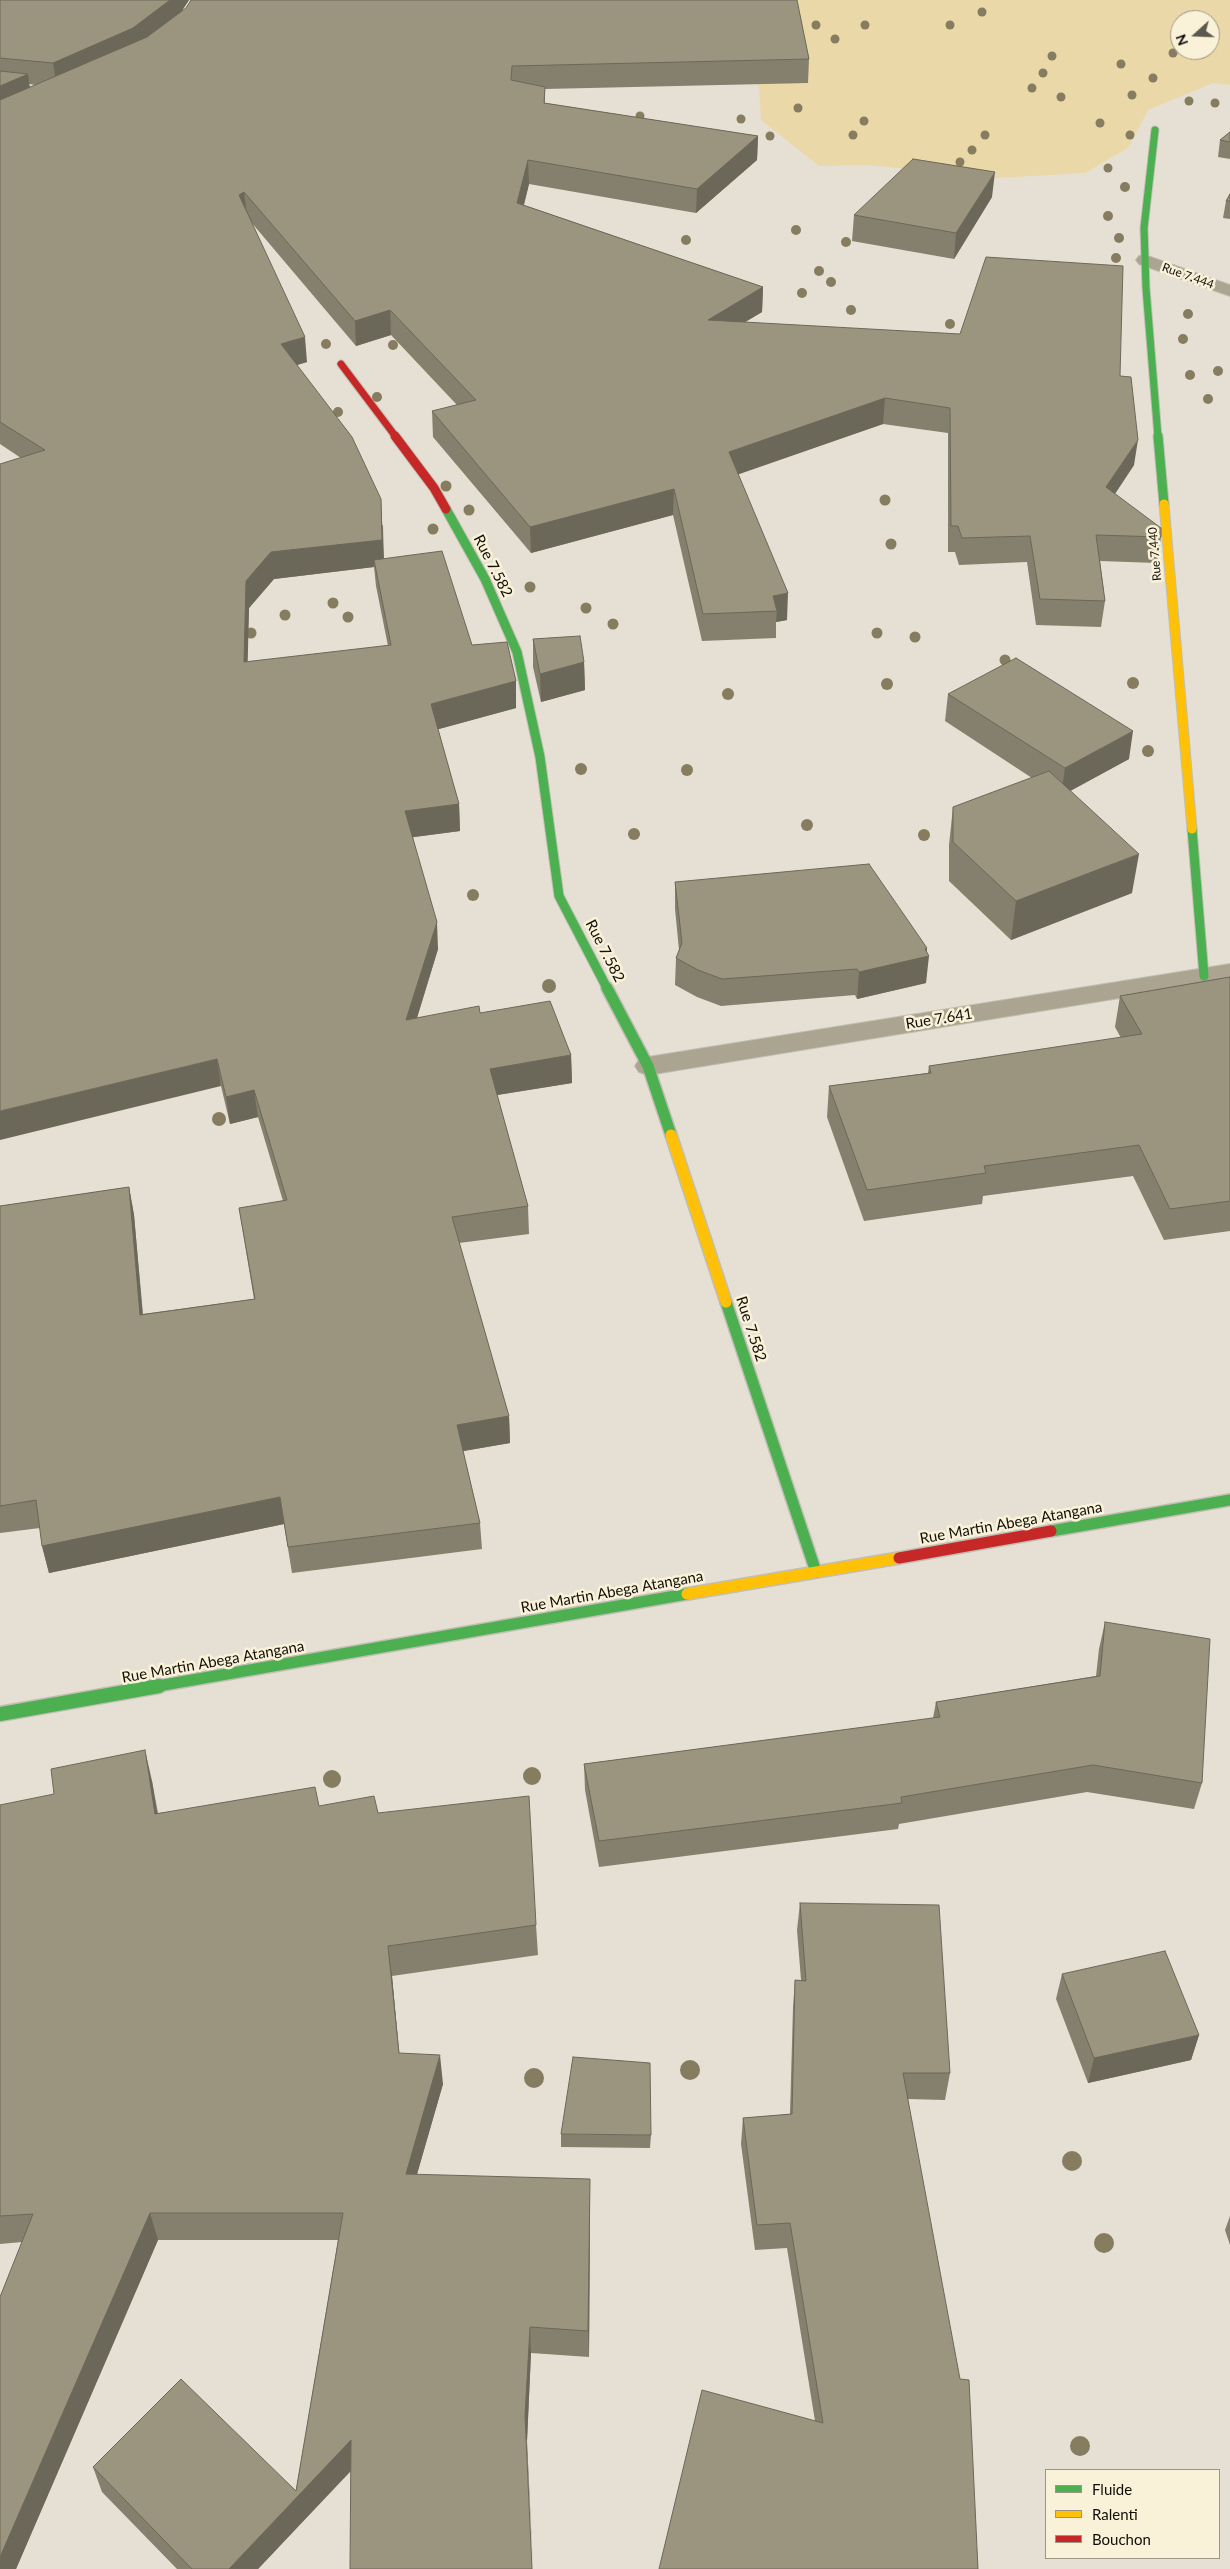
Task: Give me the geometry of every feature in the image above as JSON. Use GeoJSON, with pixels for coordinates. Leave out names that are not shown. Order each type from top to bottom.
{"type":"FeatureCollection","features":[{"type":"Feature","properties":{"kind":"street","name":"Rue 7.440"},"geometry":{"type":"LineString","coordinates":[[1155,130],[1144,228],[1145,260],[1204,976]]}},
{"type":"Feature","properties":{"kind":"street","name":"Rue 7.444"},"geometry":{"type":"LineString","coordinates":[[1145,260],[1230,291]]}},
{"type":"Feature","properties":{"kind":"street","name":"Rue 7.582"},"geometry":{"type":"LineString","coordinates":[[341,364],[434,488],[485,579],[517,652],[540,756],[559,896],[648,1066],[816,1572]]}},
{"type":"Feature","properties":{"kind":"street","name":"Rue 7.641"},"geometry":{"type":"LineString","coordinates":[[648,1066],[1230,972]]}},
{"type":"Feature","properties":{"kind":"street","name":"Rue Martin Abega Atangana"},"geometry":{"type":"LineString","coordinates":[[0,1714],[1230,1500]]}},
{"type":"Feature","properties":{"kind":"shaded area"},"geometry":{"type":"Polygon","coordinates":[[[789,0],[1230,0],[1230,85],[1213,83],[1148,110],[1128,148],[1085,173],[998,178],[868,165],[819,166],[761,120],[759,86],[722,63],[789,0]]]}},
{"type":"Feature","properties":{"kind":"building"},"geometry":{"type":"Polygon","coordinates":[[[0,0],[170,0],[133,28],[53,63],[0,58],[0,0]]]}},
{"type":"Feature","properties":{"kind":"building"},"geometry":{"type":"Polygon","coordinates":[[[191,0],[797,0],[809,59],[512,66],[511,80],[545,87],[544,103],[758,136],[697,189],[528,160],[517,203],[763,287],[708,320],[960,334],[986,257],[1123,266],[1120,376],[1131,377],[1138,440],[1106,487],[1161,528],[1161,537],[1096,535],[1105,601],[1040,599],[1030,536],[962,538],[958,526],[951,526],[950,408],[885,398],[729,452],[788,593],[773,596],[777,611],[703,614],[674,489],[530,527],[432,411],[476,400],[390,310],[355,321],[244,192],[239,195],[305,337],[281,344],[352,437],[381,499],[382,540],[271,552],[246,581],[244,662],[391,645],[374,560],[442,551],[472,645],[507,642],[516,681],[431,704],[459,804],[405,811],[437,922],[406,1020],[479,1006],[480,1013],[550,1001],[571,1055],[490,1069],[528,1206],[452,1217],[509,1416],[457,1425],[480,1523],[288,1547],[280,1497],[42,1546],[36,1500],[0,1506],[0,1206],[129,1187],[140,1315],[255,1299],[239,1208],[287,1200],[254,1090],[226,1097],[217,1059],[0,1111],[0,464],[45,450],[0,422],[0,100],[147,37],[186,8],[191,0]]]}},
{"type":"Feature","properties":{"kind":"building"},"geometry":{"type":"Polygon","coordinates":[[[0,71],[28,74],[0,86],[0,71]]]}},
{"type":"Feature","properties":{"kind":"building"},"geometry":{"type":"Polygon","coordinates":[[[1230,132],[1230,142],[1220,140],[1230,132]]]}},
{"type":"Feature","properties":{"kind":"building"},"geometry":{"type":"Polygon","coordinates":[[[913,159],[995,172],[956,233],[854,215],[913,159]]]}},
{"type":"Feature","properties":{"kind":"building"},"geometry":{"type":"Polygon","coordinates":[[[580,636],[584,662],[540,674],[533,639],[580,636]]]}},
{"type":"Feature","properties":{"kind":"building"},"geometry":{"type":"Polygon","coordinates":[[[1016,658],[1133,731],[1065,768],[948,694],[1016,658]]]}},
{"type":"Feature","properties":{"kind":"building"},"geometry":{"type":"Polygon","coordinates":[[[1049,771],[1139,854],[1016,901],[953,842],[953,807],[1049,771]]]}},
{"type":"Feature","properties":{"kind":"building"},"geometry":{"type":"Polygon","coordinates":[[[869,864],[927,948],[925,949],[929,956],[859,972],[857,969],[722,979],[698,970],[676,958],[682,943],[675,882],[869,864]]]}},
{"type":"Feature","properties":{"kind":"building"},"geometry":{"type":"Polygon","coordinates":[[[1230,977],[1230,1201],[1170,1209],[1139,1145],[984,1166],[986,1173],[867,1190],[829,1086],[931,1073],[929,1066],[1142,1034],[1120,996],[1230,977]]]}},
{"type":"Feature","properties":{"kind":"building"},"geometry":{"type":"Polygon","coordinates":[[[1105,1622],[1210,1639],[1202,1783],[1093,1765],[901,1797],[902,1803],[599,1841],[584,1764],[940,1717],[936,1702],[1100,1676],[1105,1622]]]}},
{"type":"Feature","properties":{"kind":"building"},"geometry":{"type":"Polygon","coordinates":[[[145,1750],[155,1814],[315,1787],[319,1806],[374,1796],[378,1813],[529,1796],[536,1925],[388,1946],[399,2053],[440,2055],[406,2174],[590,2179],[588,2331],[530,2327],[525,2416],[532,2569],[350,2569],[351,2440],[229,2569],[192,2569],[93,2467],[181,2379],[296,2491],[343,2213],[150,2213],[0,2557],[0,2297],[33,2214],[0,2216],[0,1805],[54,1794],[51,1769],[145,1750]]]}},
{"type":"Feature","properties":{"kind":"building"},"geometry":{"type":"Polygon","coordinates":[[[800,1903],[939,1905],[950,2073],[903,2073],[960,2379],[969,2380],[978,2569],[659,2569],[702,2390],[823,2423],[790,2223],[757,2225],[743,2118],[792,2114],[795,1980],[806,1981],[800,1903]]]}},
{"type":"Feature","properties":{"kind":"building"},"geometry":{"type":"Polygon","coordinates":[[[1165,1951],[1199,2035],[1094,2058],[1062,1974],[1165,1951]]]}},
{"type":"Feature","properties":{"kind":"building"},"geometry":{"type":"Polygon","coordinates":[[[573,2057],[650,2063],[651,2135],[561,2134],[573,2057]]]}},
{"type":"Feature","properties":{"kind":"traffic: fast"},"geometry":{"type":"LineString","coordinates":[[1155,130],[1144,228],[1146,288],[1164,504]]}},
{"type":"Feature","properties":{"kind":"traffic: fast"},"geometry":{"type":"LineString","coordinates":[[446,509],[485,579],[517,652],[540,757],[559,896],[648,1066],[671,1135]]}},
{"type":"Feature","properties":{"kind":"traffic: fast"},"geometry":{"type":"LineString","coordinates":[[1192,829],[1204,976]]}},
{"type":"Feature","properties":{"kind":"traffic: fast"},"geometry":{"type":"LineString","coordinates":[[726,1302],[816,1572]]}},
{"type":"Feature","properties":{"kind":"traffic: fast"},"geometry":{"type":"LineString","coordinates":[[1051,1531],[1230,1500]]}},
{"type":"Feature","properties":{"kind":"traffic: fast"},"geometry":{"type":"LineString","coordinates":[[0,1714],[687,1594]]}},
{"type":"Feature","properties":{"kind":"traffic: slow"},"geometry":{"type":"LineString","coordinates":[[1164,504],[1192,829]]}},
{"type":"Feature","properties":{"kind":"traffic: slow"},"geometry":{"type":"LineString","coordinates":[[671,1135],[726,1302]]}},
{"type":"Feature","properties":{"kind":"traffic: slow"},"geometry":{"type":"LineString","coordinates":[[687,1594],[899,1558]]}},
{"type":"Feature","properties":{"kind":"traffic: jam"},"geometry":{"type":"LineString","coordinates":[[341,364],[434,488],[446,509]]}},
{"type":"Feature","properties":{"kind":"traffic: jam"},"geometry":{"type":"LineString","coordinates":[[899,1558],[1051,1531]]}}]}
